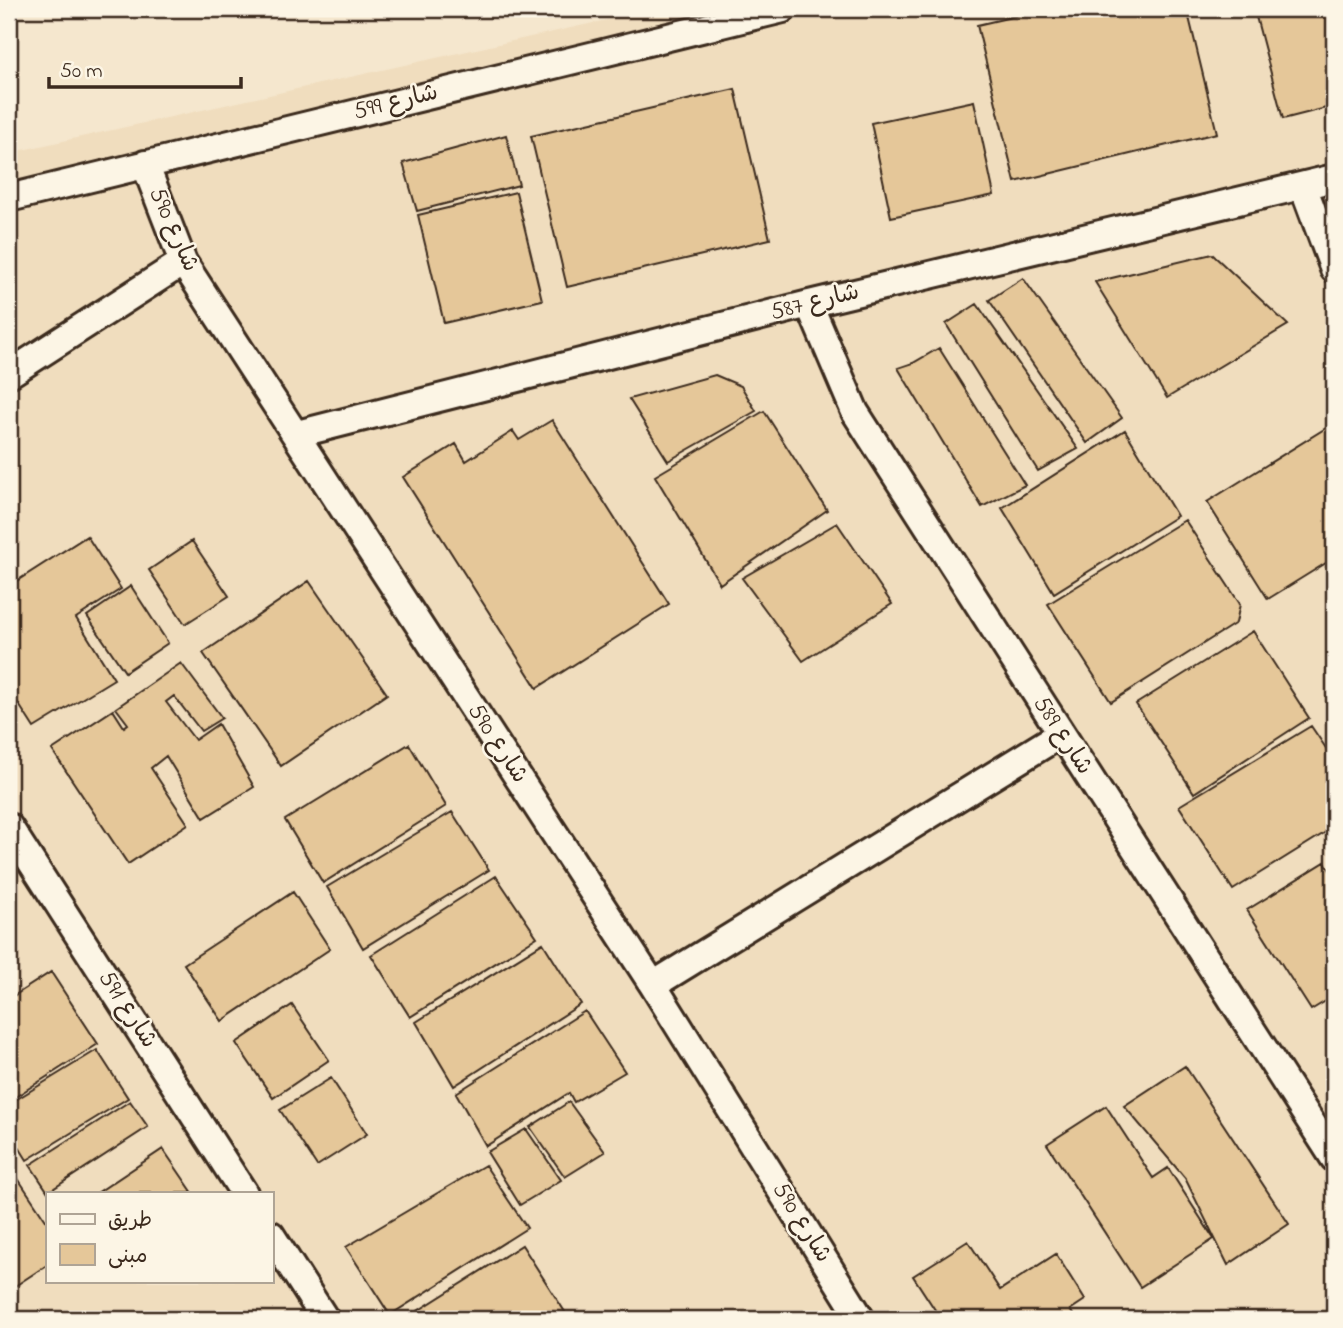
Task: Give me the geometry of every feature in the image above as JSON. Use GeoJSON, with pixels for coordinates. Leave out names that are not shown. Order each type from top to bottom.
{"type":"FeatureCollection","features":[{"type":"Feature","properties":{"kind":"street","name":"شارع 599"},"geometry":{"type":"LineString","coordinates":[[9,198],[696,19],[783,9]]}},
{"type":"Feature","properties":{"kind":"street","name":"شارع 590"},"geometry":{"type":"LineString","coordinates":[[145,164],[183,262],[653,985],[861,1319]]}},
{"type":"Feature","properties":{"kind":"street","name":"شارع 587"},"geometry":{"type":"LineString","coordinates":[[297,434],[809,304],[1334,178]]}},
{"type":"Feature","properties":{"kind":"street"},"geometry":{"type":"LineString","coordinates":[[1303,186],[1334,269]]}},
{"type":"Feature","properties":{"kind":"street"},"geometry":{"type":"LineString","coordinates":[[9,374],[183,262]]}},
{"type":"Feature","properties":{"kind":"street","name":"شارع 589"},"geometry":{"type":"LineString","coordinates":[[809,304],[855,412],[1334,1158]]}},
{"type":"Feature","properties":{"kind":"street"},"geometry":{"type":"LineString","coordinates":[[653,985],[1061,734]]}},
{"type":"Feature","properties":{"kind":"street","name":"شارع 591"},"geometry":{"type":"LineString","coordinates":[[9,827],[243,1192]]}},
{"type":"Feature","properties":{"kind":"street"},"geometry":{"type":"LineString","coordinates":[[273,1239],[315,1316]]}},
{"type":"Feature","properties":{"kind":"shaded area"},"geometry":{"type":"Polygon","coordinates":[[[656,9],[1334,9],[1334,1319],[9,1319],[9,153],[656,9]]]}},
{"type":"Feature","properties":{"kind":"building"},"geometry":{"type":"Polygon","coordinates":[[[1046,9],[1187,9],[1217,133],[1015,182],[977,25],[1046,9]]]}},
{"type":"Feature","properties":{"kind":"building"},"geometry":{"type":"Polygon","coordinates":[[[1254,9],[1334,9],[1334,106],[1283,119],[1254,9]]]}},
{"type":"Feature","properties":{"kind":"building"},"geometry":{"type":"Polygon","coordinates":[[[735,89],[770,239],[567,287],[531,136],[735,89]]]}},
{"type":"Feature","properties":{"kind":"building"},"geometry":{"type":"Polygon","coordinates":[[[974,101],[994,195],[891,217],[871,123],[974,101]]]}},
{"type":"Feature","properties":{"kind":"building"},"geometry":{"type":"Polygon","coordinates":[[[506,135],[519,185],[417,211],[403,163],[506,135]]]}},
{"type":"Feature","properties":{"kind":"building"},"geometry":{"type":"Polygon","coordinates":[[[516,192],[542,300],[444,323],[418,215],[516,192]]]}},
{"type":"Feature","properties":{"kind":"building"},"geometry":{"type":"Polygon","coordinates":[[[1212,254],[1288,325],[1167,398],[1095,282],[1212,254]]]}},
{"type":"Feature","properties":{"kind":"building"},"geometry":{"type":"Polygon","coordinates":[[[1023,278],[1122,418],[1087,443],[989,300],[1023,278]]]}},
{"type":"Feature","properties":{"kind":"building"},"geometry":{"type":"Polygon","coordinates":[[[977,304],[1078,449],[1038,471],[946,324],[977,304]]]}},
{"type":"Feature","properties":{"kind":"building"},"geometry":{"type":"Polygon","coordinates":[[[939,348],[1025,485],[982,507],[898,368],[939,348]]]}},
{"type":"Feature","properties":{"kind":"building"},"geometry":{"type":"Polygon","coordinates":[[[715,375],[741,386],[756,411],[668,461],[629,399],[715,375]]]}},
{"type":"Feature","properties":{"kind":"building"},"geometry":{"type":"Polygon","coordinates":[[[764,411],[827,510],[720,584],[655,476],[764,411]]]}},
{"type":"Feature","properties":{"kind":"building"},"geometry":{"type":"Polygon","coordinates":[[[552,420],[669,604],[537,688],[403,477],[456,444],[466,461],[513,431],[519,440],[552,420]]]}},
{"type":"Feature","properties":{"kind":"building"},"geometry":{"type":"Polygon","coordinates":[[[1334,423],[1334,558],[1268,599],[1207,502],[1334,423]]]}},
{"type":"Feature","properties":{"kind":"building"},"geometry":{"type":"Polygon","coordinates":[[[1125,430],[1177,516],[1054,593],[1002,508],[1125,430]]]}},
{"type":"Feature","properties":{"kind":"building"},"geometry":{"type":"Polygon","coordinates":[[[1185,520],[1240,604],[1236,623],[1111,702],[1048,604],[1185,520]]]}},
{"type":"Feature","properties":{"kind":"building"},"geometry":{"type":"Polygon","coordinates":[[[837,523],[892,604],[803,661],[742,578],[837,523]]]}},
{"type":"Feature","properties":{"kind":"building"},"geometry":{"type":"Polygon","coordinates":[[[87,536],[121,589],[76,618],[114,679],[34,728],[9,689],[9,586],[87,536]]]}},
{"type":"Feature","properties":{"kind":"building"},"geometry":{"type":"Polygon","coordinates":[[[192,541],[229,596],[185,624],[149,570],[192,541]]]}},
{"type":"Feature","properties":{"kind":"building"},"geometry":{"type":"Polygon","coordinates":[[[309,581],[387,694],[281,766],[203,653],[309,581]]]}},
{"type":"Feature","properties":{"kind":"building"},"geometry":{"type":"Polygon","coordinates":[[[131,586],[168,643],[125,672],[87,616],[131,586]]]}},
{"type":"Feature","properties":{"kind":"building"},"geometry":{"type":"Polygon","coordinates":[[[1253,631],[1309,718],[1194,793],[1136,704],[1253,631]]]}},
{"type":"Feature","properties":{"kind":"building"},"geometry":{"type":"Polygon","coordinates":[[[181,663],[222,718],[201,731],[174,696],[166,702],[195,740],[218,724],[254,787],[204,818],[166,756],[151,768],[188,824],[128,864],[52,750],[113,710],[124,727],[128,724],[116,708],[181,663]]]}},
{"type":"Feature","properties":{"kind":"building"},"geometry":{"type":"Polygon","coordinates":[[[1311,726],[1334,760],[1334,827],[1233,890],[1179,806],[1311,726]]]}},
{"type":"Feature","properties":{"kind":"building"},"geometry":{"type":"Polygon","coordinates":[[[409,744],[446,806],[323,883],[285,820],[409,744]]]}},
{"type":"Feature","properties":{"kind":"building"},"geometry":{"type":"Polygon","coordinates":[[[452,812],[489,870],[363,948],[327,887],[452,812]]]}},
{"type":"Feature","properties":{"kind":"building"},"geometry":{"type":"Polygon","coordinates":[[[1325,862],[1334,877],[1334,996],[1311,1010],[1247,910],[1325,862]]]}},
{"type":"Feature","properties":{"kind":"building"},"geometry":{"type":"Polygon","coordinates":[[[496,876],[537,937],[410,1017],[371,955],[496,876]]]}},
{"type":"Feature","properties":{"kind":"building"},"geometry":{"type":"Polygon","coordinates":[[[293,892],[330,949],[222,1021],[184,964],[293,892]]]}},
{"type":"Feature","properties":{"kind":"building"},"geometry":{"type":"Polygon","coordinates":[[[543,943],[581,1004],[454,1086],[416,1022],[543,943]]]}},
{"type":"Feature","properties":{"kind":"building"},"geometry":{"type":"Polygon","coordinates":[[[51,972],[98,1044],[9,1101],[9,999],[51,972]]]}},
{"type":"Feature","properties":{"kind":"building"},"geometry":{"type":"Polygon","coordinates":[[[292,1005],[329,1060],[273,1098],[236,1043],[292,1005]]]}},
{"type":"Feature","properties":{"kind":"building"},"geometry":{"type":"Polygon","coordinates":[[[585,1011],[625,1072],[574,1102],[569,1093],[486,1146],[456,1093],[585,1011]]]}},
{"type":"Feature","properties":{"kind":"building"},"geometry":{"type":"Polygon","coordinates":[[[97,1050],[128,1098],[27,1160],[9,1131],[9,1104],[97,1050]]]}},
{"type":"Feature","properties":{"kind":"building"},"geometry":{"type":"Polygon","coordinates":[[[1185,1066],[1289,1224],[1228,1265],[1185,1178],[1124,1106],[1185,1066]]]}},
{"type":"Feature","properties":{"kind":"building"},"geometry":{"type":"Polygon","coordinates":[[[331,1078],[367,1134],[317,1166],[280,1110],[331,1078]]]}},
{"type":"Feature","properties":{"kind":"building"},"geometry":{"type":"Polygon","coordinates":[[[130,1101],[148,1127],[48,1192],[30,1165],[130,1101]]]}},
{"type":"Feature","properties":{"kind":"building"},"geometry":{"type":"Polygon","coordinates":[[[569,1102],[605,1152],[565,1177],[530,1127],[569,1102]]]}},
{"type":"Feature","properties":{"kind":"building"},"geometry":{"type":"Polygon","coordinates":[[[1106,1106],[1153,1178],[1168,1168],[1214,1239],[1140,1287],[1047,1144],[1106,1106]]]}},
{"type":"Feature","properties":{"kind":"building"},"geometry":{"type":"Polygon","coordinates":[[[526,1129],[561,1180],[520,1205],[487,1152],[526,1129]]]}},
{"type":"Feature","properties":{"kind":"building"},"geometry":{"type":"Polygon","coordinates":[[[163,1149],[192,1192],[98,1192],[163,1149]]]}},
{"type":"Feature","properties":{"kind":"building"},"geometry":{"type":"Polygon","coordinates":[[[485,1165],[527,1228],[390,1315],[346,1247],[485,1165]]]}},
{"type":"Feature","properties":{"kind":"building"},"geometry":{"type":"Polygon","coordinates":[[[11,1168],[46,1220],[46,1266],[9,1290],[11,1168]]]}},
{"type":"Feature","properties":{"kind":"building"},"geometry":{"type":"Polygon","coordinates":[[[968,1241],[1000,1290],[1056,1254],[1085,1300],[1070,1310],[1075,1317],[941,1319],[913,1276],[968,1241]]]}},
{"type":"Feature","properties":{"kind":"building"},"geometry":{"type":"Polygon","coordinates":[[[522,1245],[565,1312],[554,1319],[405,1319],[522,1245]]]}}]}
